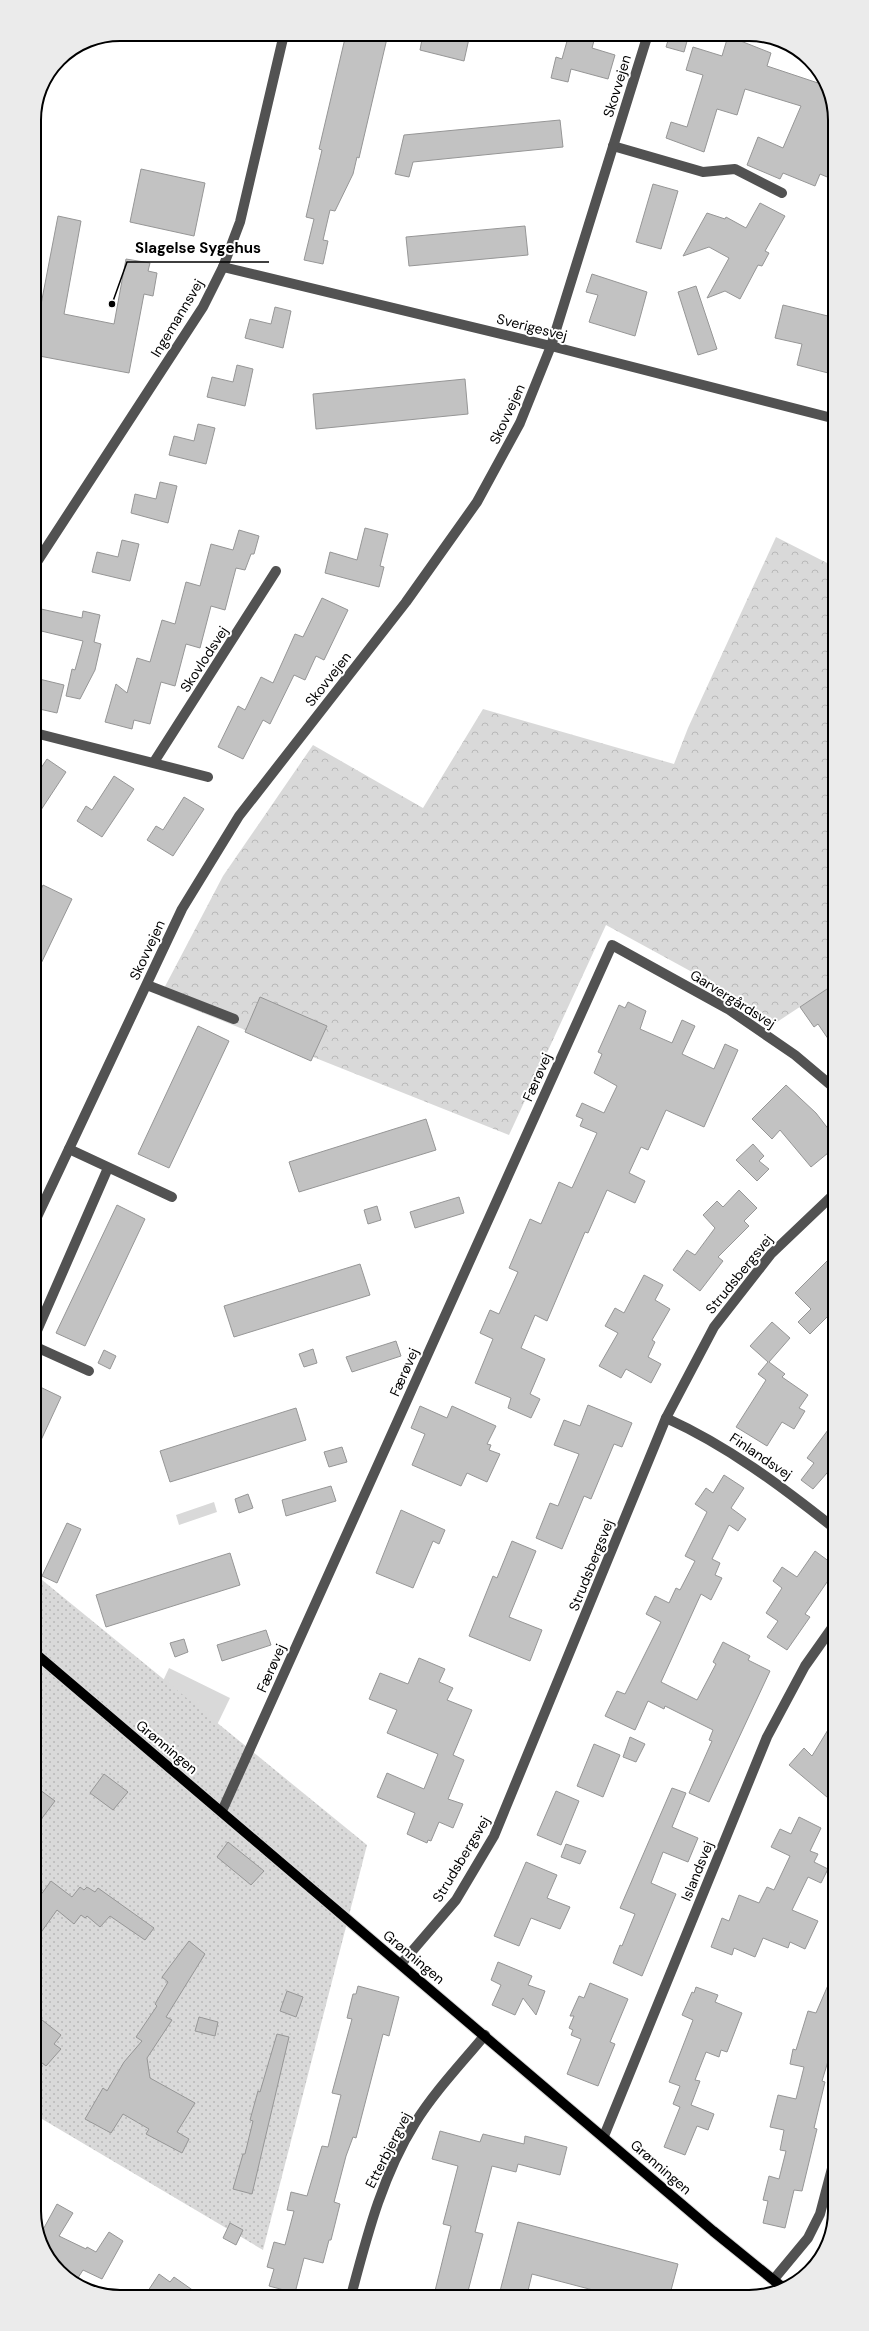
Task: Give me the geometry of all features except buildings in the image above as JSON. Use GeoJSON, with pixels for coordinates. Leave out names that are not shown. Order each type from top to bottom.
{"type":"FeatureCollection","features":[{"type":"Feature","properties":{"kind":"main road","name":"Grønningen"},"geometry":{"type":"LineString","coordinates":[[41,1658],[713,2230],[779,2284]]}},
{"type":"Feature","properties":{"kind":"street","name":"Ingemannsvej"},"geometry":{"type":"LineString","coordinates":[[41,556],[204,307],[223,267],[240,222],[282,41]]}},
{"type":"Feature","properties":{"kind":"street","name":"Skovvejen"},"geometry":{"type":"LineString","coordinates":[[41,1208],[182,909],[239,816],[406,602],[477,502],[520,423],[551,346],[646,41]]}},
{"type":"Feature","properties":{"kind":"street"},"geometry":{"type":"LineString","coordinates":[[613,146],[703,172],[735,169],[782,193]]}},
{"type":"Feature","properties":{"kind":"street","name":"Sverigesvej"},"geometry":{"type":"LineString","coordinates":[[223,267],[551,346],[828,417]]}},
{"type":"Feature","properties":{"kind":"street","name":"Skovlodsvej"},"geometry":{"type":"LineString","coordinates":[[154,762],[276,571]]}},
{"type":"Feature","properties":{"kind":"street"},"geometry":{"type":"LineString","coordinates":[[41,734],[154,762],[208,777]]}},
{"type":"Feature","properties":{"kind":"street","name":"Garvergårdsvej"},"geometry":{"type":"LineString","coordinates":[[612,945],[728,1009],[795,1055],[828,1083]]}},
{"type":"Feature","properties":{"kind":"street","name":"Færøvej"},"geometry":{"type":"LineString","coordinates":[[222,1812],[612,945]]}},
{"type":"Feature","properties":{"kind":"street"},"geometry":{"type":"LineString","coordinates":[[147,985],[234,1019]]}},
{"type":"Feature","properties":{"kind":"street"},"geometry":{"type":"LineString","coordinates":[[69,1149],[172,1197]]}},
{"type":"Feature","properties":{"kind":"street"},"geometry":{"type":"LineString","coordinates":[[41,1322],[108,1168]]}},
{"type":"Feature","properties":{"kind":"street","name":"Strudsbergsvej"},"geometry":{"type":"LineString","coordinates":[[401,1964],[456,1900],[494,1836],[666,1418],[714,1327],[771,1254],[828,1200]]}},
{"type":"Feature","properties":{"kind":"street"},"geometry":{"type":"LineString","coordinates":[[41,1349],[89,1371]]}},
{"type":"Feature","properties":{"kind":"street","name":"Finlandsvej"},"geometry":{"type":"LineString","coordinates":[[666,1418],[701,1434],[779,1483],[828,1523]]}},
{"type":"Feature","properties":{"kind":"street","name":"Islandsvej"},"geometry":{"type":"LineString","coordinates":[[604,2136],[767,1736],[805,1666],[828,1633]]}},
{"type":"Feature","properties":{"kind":"street","name":"Etterbjergvej"},"geometry":{"type":"LineString","coordinates":[[353,2290],[370,2223],[396,2160],[415,2123],[437,2092],[485,2035]]}},
{"type":"Feature","properties":{"kind":"street"},"geometry":{"type":"LineString","coordinates":[[774,2279],[808,2238],[820,2214],[828,2184]]}},
{"type":"Feature","properties":{"kind":"green space"},"geometry":{"type":"Polygon","coordinates":[[[776,537],[828,563],[828,988],[774,1024],[725,990],[606,925],[509,1135],[160,996],[223,876],[313,745],[423,808],[483,709],[674,764],[688,728],[776,537]]]}},
{"type":"Feature","properties":{"kind":"green space"},"geometry":{"type":"Polygon","coordinates":[[[214,1502],[217,1512],[179,1525],[176,1515],[214,1502]]]}},
{"type":"Feature","properties":{"kind":"green space"},"geometry":{"type":"Polygon","coordinates":[[[41,1579],[367,1845],[263,2250],[41,2118],[41,1579]]]}},
{"type":"Feature","properties":{"kind":"green space"},"geometry":{"type":"Polygon","coordinates":[[[169,1668],[230,1698],[217,1725],[156,1696],[169,1668]]]}},
{"type":"Feature","properties":{"kind":"place","name":"Slagelse Sygehus"},"geometry":{"type":"Point","coordinates":[112,304]}}]}
